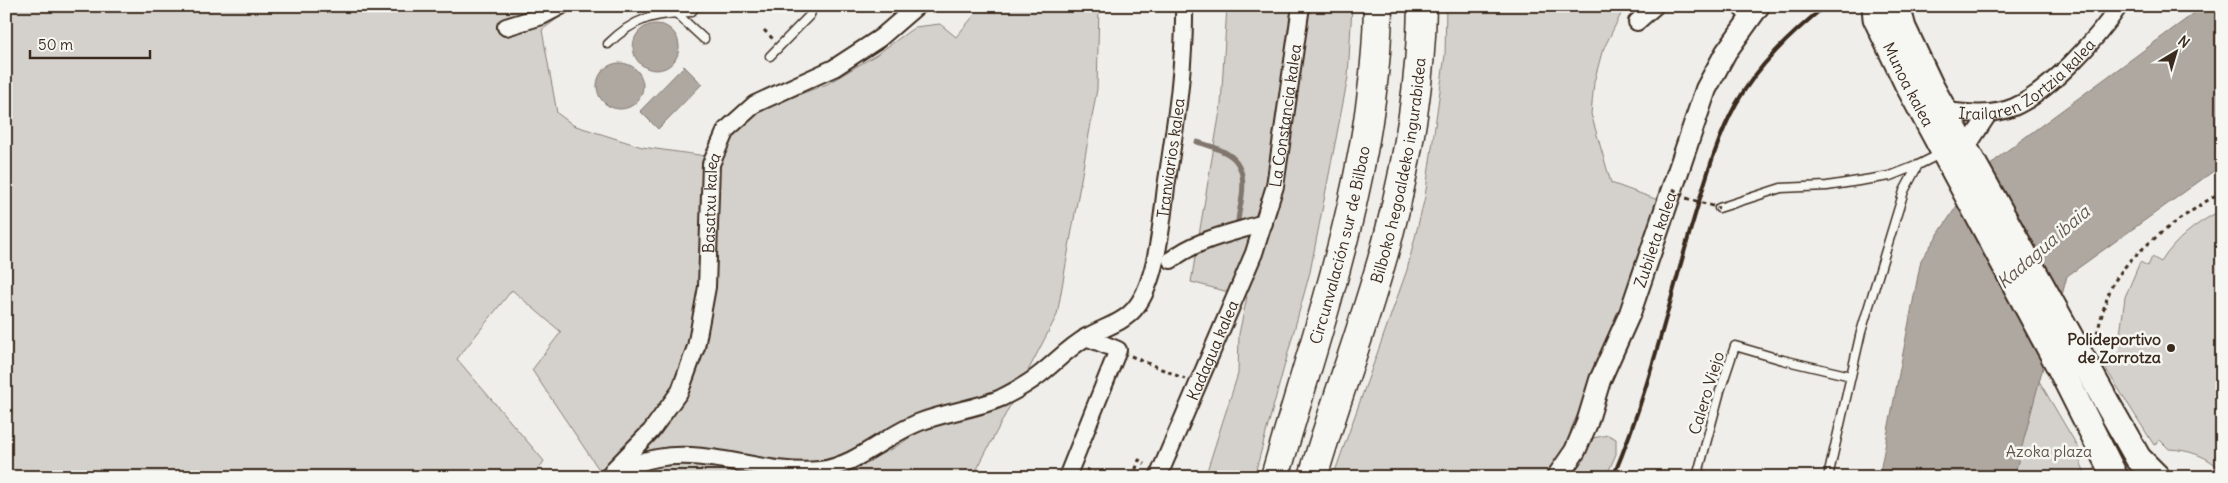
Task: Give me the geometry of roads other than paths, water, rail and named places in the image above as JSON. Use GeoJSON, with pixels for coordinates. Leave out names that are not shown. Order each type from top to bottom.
{"type":"FeatureCollection","features":[{"type":"Feature","properties":{"kind":"highway","name":"Circunvalación sur de Bilbao"},"geometry":{"type":"LineString","coordinates":[[1275,477],[1336,267],[1357,179],[1368,121],[1375,65],[1378,6]]}},
{"type":"Feature","properties":{"kind":"highway","name":"Bilboko hegoaldeko ingurabidea"},"geometry":{"type":"LineString","coordinates":[[1313,477],[1360,332],[1387,240],[1411,128],[1418,69],[1422,6]]}},
{"type":"Feature","properties":{"kind":"main road","name":"Munoa kalea"},"geometry":{"type":"LineString","coordinates":[[1874,6],[1876,18],[1907,83],[1954,154]]}},
{"type":"Feature","properties":{"kind":"main road","name":"Munoa kalea"},"geometry":{"type":"LineString","coordinates":[[1897,6],[1904,28],[1931,87],[1946,111],[1954,154]]}},
{"type":"Feature","properties":{"kind":"main road"},"geometry":{"type":"LineString","coordinates":[[1954,154],[2086,345],[2138,458],[2157,477]]}},
{"type":"Feature","properties":{"kind":"main road"},"geometry":{"type":"LineString","coordinates":[[1954,154],[2115,477]]}},
{"type":"Feature","properties":{"kind":"street"},"geometry":{"type":"LineString","coordinates":[[506,27],[542,16],[561,6]]}},
{"type":"Feature","properties":{"kind":"street","name":"Basatxu kalea"},"geometry":{"type":"LineString","coordinates":[[607,477],[651,431],[680,391],[696,347],[707,287],[711,164],[726,130],[756,104],[834,68],[880,38],[917,6]]}},
{"type":"Feature","properties":{"kind":"street","name":"Tranviarios kalea"},"geometry":{"type":"LineString","coordinates":[[1086,337],[1124,319],[1137,306],[1150,277],[1160,228],[1175,129],[1184,34],[1184,6]]}},
{"type":"Feature","properties":{"kind":"street","name":"La Constancia kalea"},"geometry":{"type":"LineString","coordinates":[[1264,223],[1275,186],[1301,6]]}},
{"type":"Feature","properties":{"kind":"street"},"geometry":{"type":"LineString","coordinates":[[1637,22],[1654,6]]}},
{"type":"Feature","properties":{"kind":"street","name":"Irailaren Zortzia kalea"},"geometry":{"type":"LineString","coordinates":[[1946,111],[1989,113],[2014,107],[2046,86],[2066,68],[2119,6]]}},
{"type":"Feature","properties":{"kind":"street","name":"Zubileta kalea"},"geometry":{"type":"LineString","coordinates":[[1557,477],[1575,451],[1600,380],[1630,314],[1706,89],[1750,10]]}},
{"type":"Feature","properties":{"kind":"street"},"geometry":{"type":"LineString","coordinates":[[1954,154],[1972,139],[1989,113]]}},
{"type":"Feature","properties":{"kind":"street"},"geometry":{"type":"LineString","coordinates":[[1171,260],[1183,251],[1202,242],[1264,223]]}},
{"type":"Feature","properties":{"kind":"street","name":"Kadagua kalea"},"geometry":{"type":"LineString","coordinates":[[1151,473],[1197,384],[1254,252],[1264,223]]}},
{"type":"Feature","properties":{"kind":"street"},"geometry":{"type":"LineString","coordinates":[[607,477],[636,464],[658,458],[688,457],[724,460],[802,472],[824,469],[854,460],[920,422],[1000,398],[1038,376],[1086,337],[1118,350],[1067,477]]}},
{"type":"Feature","properties":{"kind":"lane"},"geometry":{"type":"LineString","coordinates":[[608,44],[621,31],[637,21],[660,13],[691,12],[696,6]]}},
{"type":"Feature","properties":{"kind":"lane"},"geometry":{"type":"LineString","coordinates":[[770,56],[810,15],[813,6]]}},
{"type":"Feature","properties":{"kind":"lane"},"geometry":{"type":"LineString","coordinates":[[676,13],[704,39]]}},
{"type":"Feature","properties":{"kind":"lane"},"geometry":{"type":"LineString","coordinates":[[1720,208],[1781,188],[1827,186],[1890,176],[1954,154]]}},
{"type":"Feature","properties":{"kind":"lane"},"geometry":{"type":"LineString","coordinates":[[1828,477],[1861,332],[1904,192],[1918,165]]}},
{"type":"Feature","properties":{"kind":"lane","name":"Calero Viejo"},"geometry":{"type":"LineString","coordinates":[[1697,477],[1720,391],[1735,346],[1783,360],[1851,376]]}},
{"type":"Feature","properties":{"kind":"water","name":"Kadagua ibaia"},"geometry":{"type":"Polygon","coordinates":[[[2204,6],[2222,6],[2222,165],[2067,276],[2014,477],[1879,477],[1921,260],[1972,183],[2001,155],[2204,6]]]}},
{"type":"Feature","properties":{"kind":"water"},"geometry":{"type":"Polygon","coordinates":[[[656,24],[669,28],[675,34],[679,47],[675,60],[669,66],[656,70],[643,66],[637,60],[633,47],[637,34],[643,28],[656,24]]]}},
{"type":"Feature","properties":{"kind":"water"},"geometry":{"type":"Polygon","coordinates":[[[620,63],[633,67],[639,73],[643,86],[639,99],[633,105],[620,109],[607,105],[601,99],[597,86],[601,73],[607,67],[620,63]]]}},
{"type":"Feature","properties":{"kind":"water"},"geometry":{"type":"Polygon","coordinates":[[[684,66],[702,84],[658,129],[640,111],[684,66]]]}},
{"type":"Feature","properties":{"kind":"waterway"},"geometry":{"type":"LineString","coordinates":[[1197,142],[1227,153],[1239,165],[1243,183],[1238,223]]}},
{"type":"Feature","properties":{"kind":"railway"},"geometry":{"type":"LineString","coordinates":[[1613,477],[1646,385],[1705,180],[1729,119],[1736,104],[1765,63],[1788,39],[1825,6]]}},
{"type":"Feature","properties":{"kind":"place","name":"Polideportivo de Zorrotza"},"geometry":{"type":"Point","coordinates":[2171,348]}},
{"type":"Feature","properties":{"kind":"park label","name":"Azoka plaza"},"geometry":{"type":"Point","coordinates":[2049,451]}}]}
